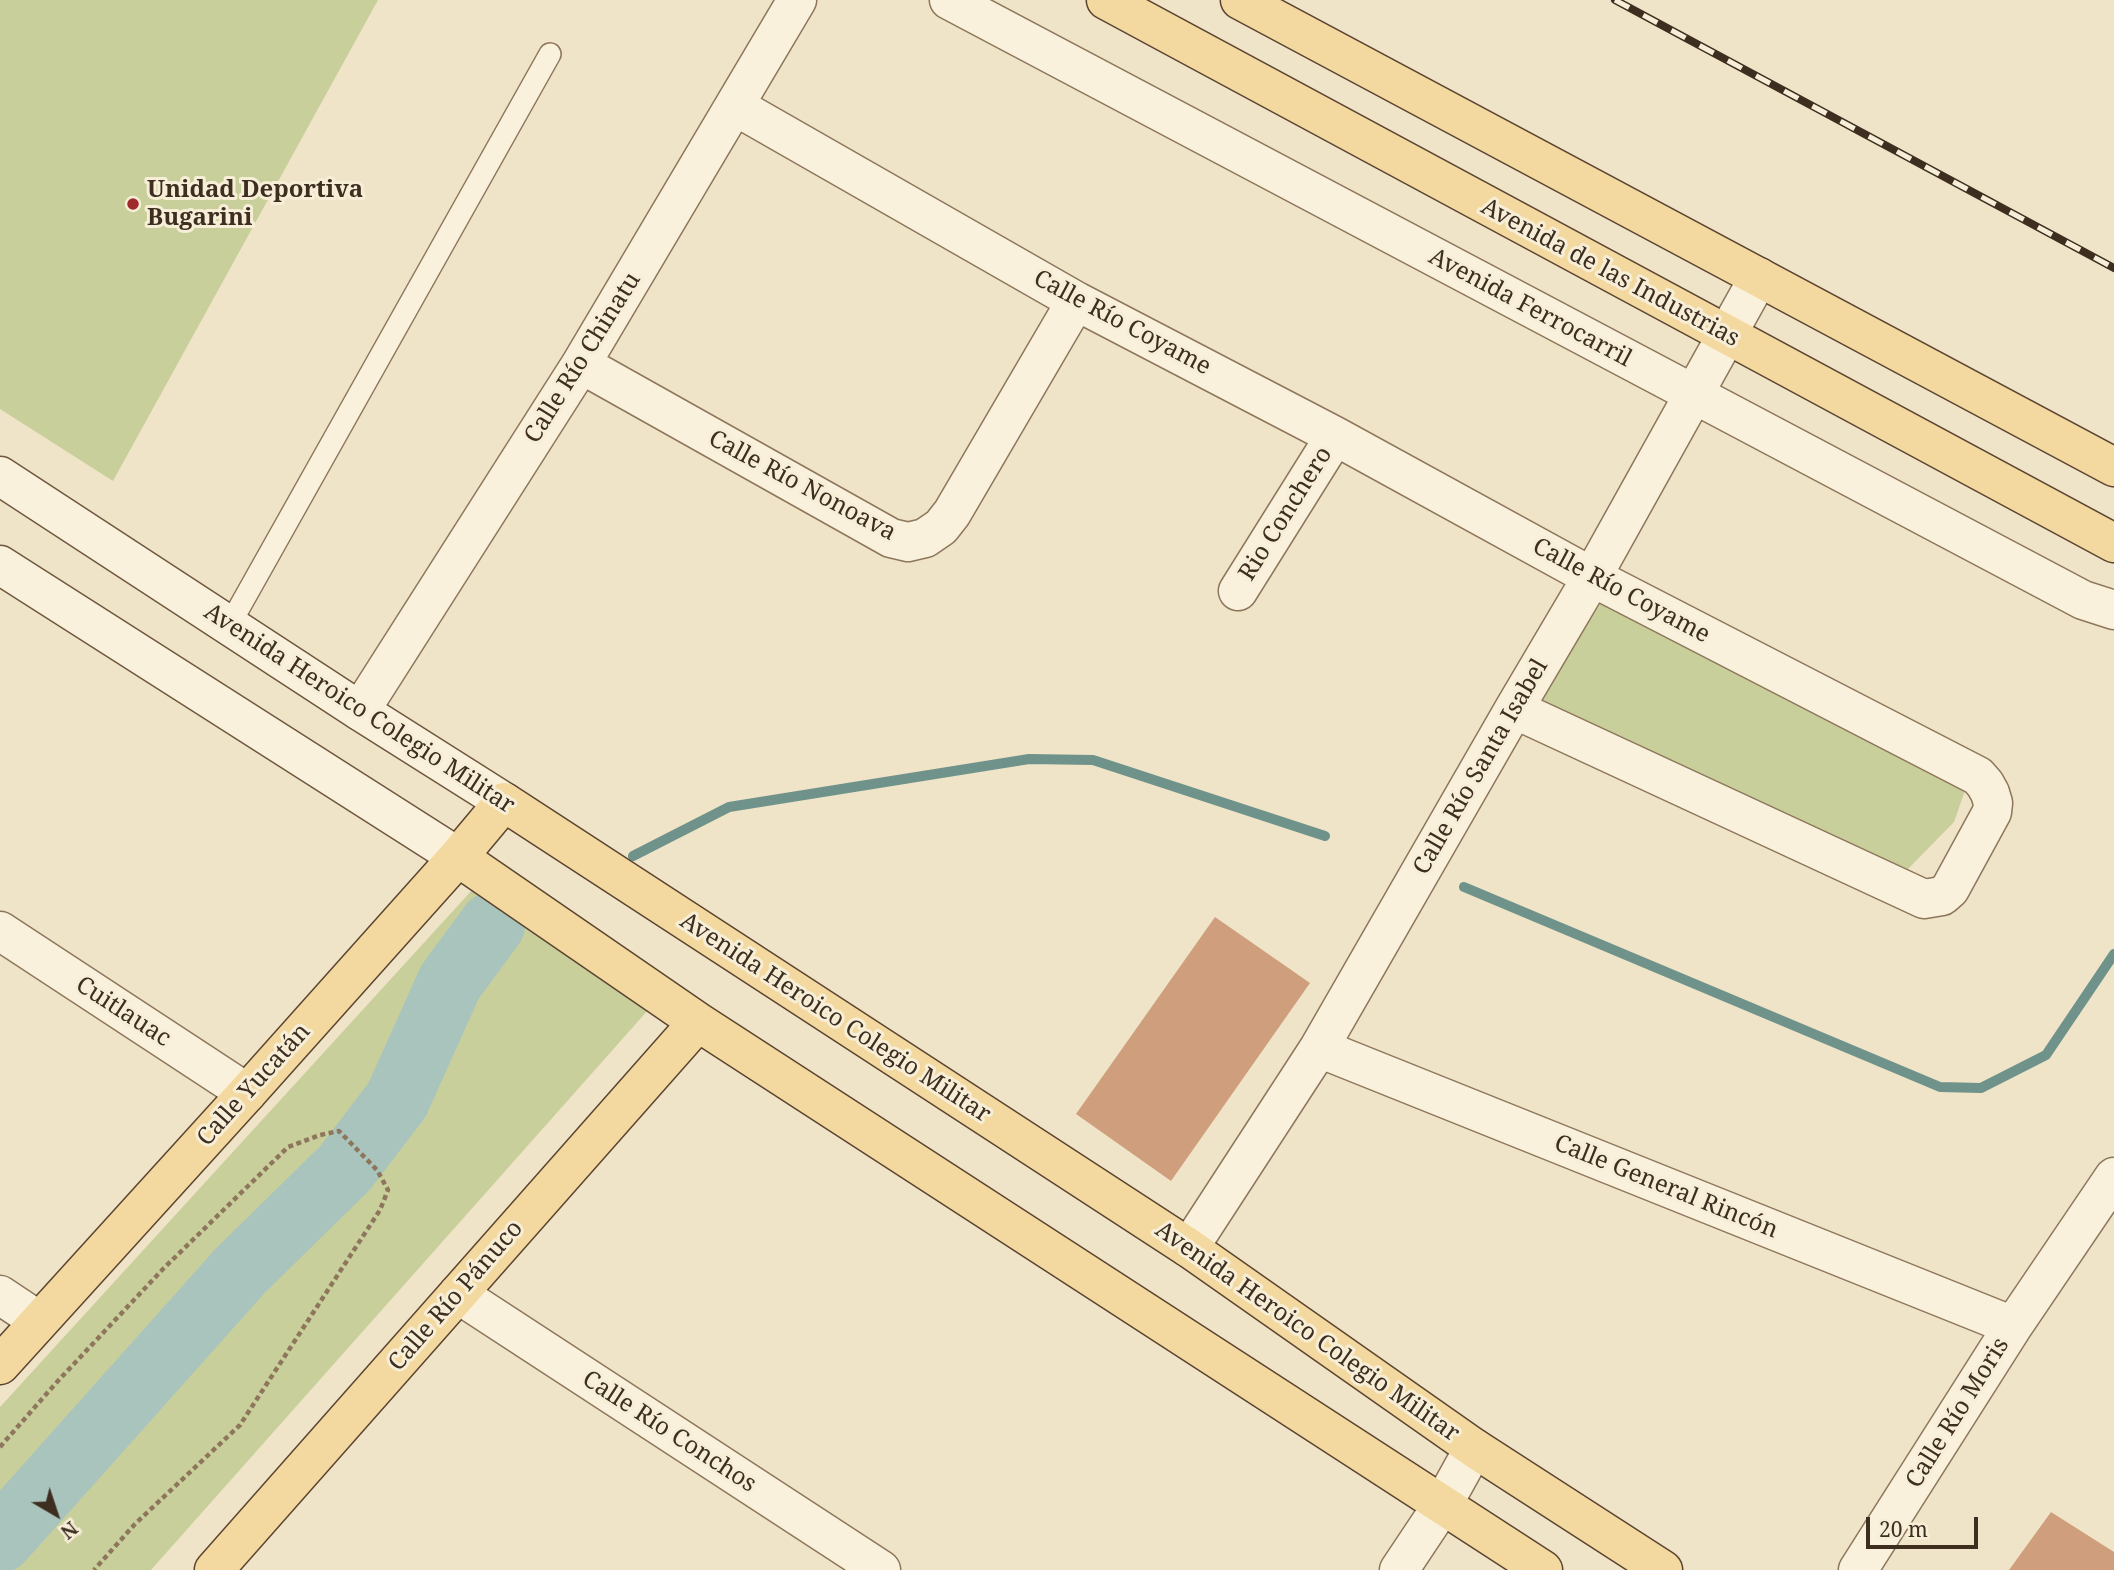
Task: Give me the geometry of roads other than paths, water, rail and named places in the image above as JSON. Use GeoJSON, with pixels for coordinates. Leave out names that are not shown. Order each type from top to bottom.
{"type":"FeatureCollection","features":[{"type":"Feature","properties":{"kind":"main road","name":"Avenida de las Industrias"},"geometry":{"type":"LineString","coordinates":[[1106,0],[2114,543]]}},
{"type":"Feature","properties":{"kind":"main road"},"geometry":{"type":"LineString","coordinates":[[1240,0],[2114,467]]}},
{"type":"Feature","properties":{"kind":"main road","name":"Calle Yucatán"},"geometry":{"type":"LineString","coordinates":[[0,1365],[247,1093],[504,802]]}},
{"type":"Feature","properties":{"kind":"main road","name":"Avenida Heroico Colegio Militar"},"geometry":{"type":"LineString","coordinates":[[504,802],[1189,1248],[1474,1448],[1663,1570]]}},
{"type":"Feature","properties":{"kind":"main road"},"geometry":{"type":"LineString","coordinates":[[458,857],[698,1021],[1543,1570]]}},
{"type":"Feature","properties":{"kind":"main road","name":"Calle Río Pánuco"},"geometry":{"type":"LineString","coordinates":[[222,1568],[698,1021]]}},
{"type":"Feature","properties":{"kind":"street","name":"Calle Río Chinatu"},"geometry":{"type":"LineString","coordinates":[[360,711],[581,364],[797,0]]}},
{"type":"Feature","properties":{"kind":"street","name":"Avenida Ferrocarril"},"geometry":{"type":"LineString","coordinates":[[949,0],[2082,600],[2114,610]]}},
{"type":"Feature","properties":{"kind":"street","name":"Calle Río Coyame"},"geometry":{"type":"LineString","coordinates":[[735,106],[1076,301],[1335,436],[1592,577],[1978,776],[1990,793],[1992,812],[1950,888],[1942,896],[1924,900],[1514,709]]}},
{"type":"Feature","properties":{"kind":"street","name":"Calle Río Santa Isabel"},"geometry":{"type":"LineString","coordinates":[[1189,1248],[1319,1048],[1592,577],[1759,277]]}},
{"type":"Feature","properties":{"kind":"street","name":"Calle Río Nonoava"},"geometry":{"type":"LineString","coordinates":[[581,364],[891,538],[908,542],[925,538],[941,527],[952,513],[1076,301]]}},
{"type":"Feature","properties":{"kind":"street","name":"Rio Conchero"},"geometry":{"type":"LineString","coordinates":[[1238,591],[1335,436]]}},
{"type":"Feature","properties":{"kind":"street","name":"Avenida Heroico Colegio Militar"},"geometry":{"type":"LineString","coordinates":[[0,476],[504,802]]}},
{"type":"Feature","properties":{"kind":"street"},"geometry":{"type":"LineString","coordinates":[[0,565],[458,857]]}},
{"type":"Feature","properties":{"kind":"street","name":"Cuitlauac"},"geometry":{"type":"LineString","coordinates":[[0,931],[247,1093]]}},
{"type":"Feature","properties":{"kind":"street","name":"Calle General Rincón"},"geometry":{"type":"LineString","coordinates":[[1319,1048],[2013,1326]]}},
{"type":"Feature","properties":{"kind":"street","name":"Calle Río Moris"},"geometry":{"type":"LineString","coordinates":[[1858,1570],[2013,1326],[2114,1177]]}},
{"type":"Feature","properties":{"kind":"street","name":"Calle Río Conchos"},"geometry":{"type":"LineString","coordinates":[[458,1294],[881,1570]]}},
{"type":"Feature","properties":{"kind":"street"},"geometry":{"type":"LineString","coordinates":[[0,1295],[38,1321]]}},
{"type":"Feature","properties":{"kind":"street"},"geometry":{"type":"LineString","coordinates":[[1399,1570],[1443,1504],[1474,1448]]}},
{"type":"Feature","properties":{"kind":"lane"},"geometry":{"type":"LineString","coordinates":[[230,624],[550,54]]}},
{"type":"Feature","properties":{"kind":"waterway"},"geometry":{"type":"LineString","coordinates":[[633,856],[729,807],[1029,759],[1093,760],[1325,836]]}},
{"type":"Feature","properties":{"kind":"waterway"},"geometry":{"type":"LineString","coordinates":[[1464,887],[1940,1087],[1981,1088],[2046,1055],[2114,954]]}},
{"type":"Feature","properties":{"kind":"waterway"},"geometry":{"type":"LineString","coordinates":[[0,1540],[240,1271],[345,1168],[397,1100],[450,982],[492,925]]}},
{"type":"Feature","properties":{"kind":"railway"},"geometry":{"type":"LineString","coordinates":[[1615,0],[2114,268]]}},
{"type":"Feature","properties":{"kind":"place","name":"Unidad Deportiva Bugarini"},"geometry":{"type":"Point","coordinates":[133,204]}}]}
